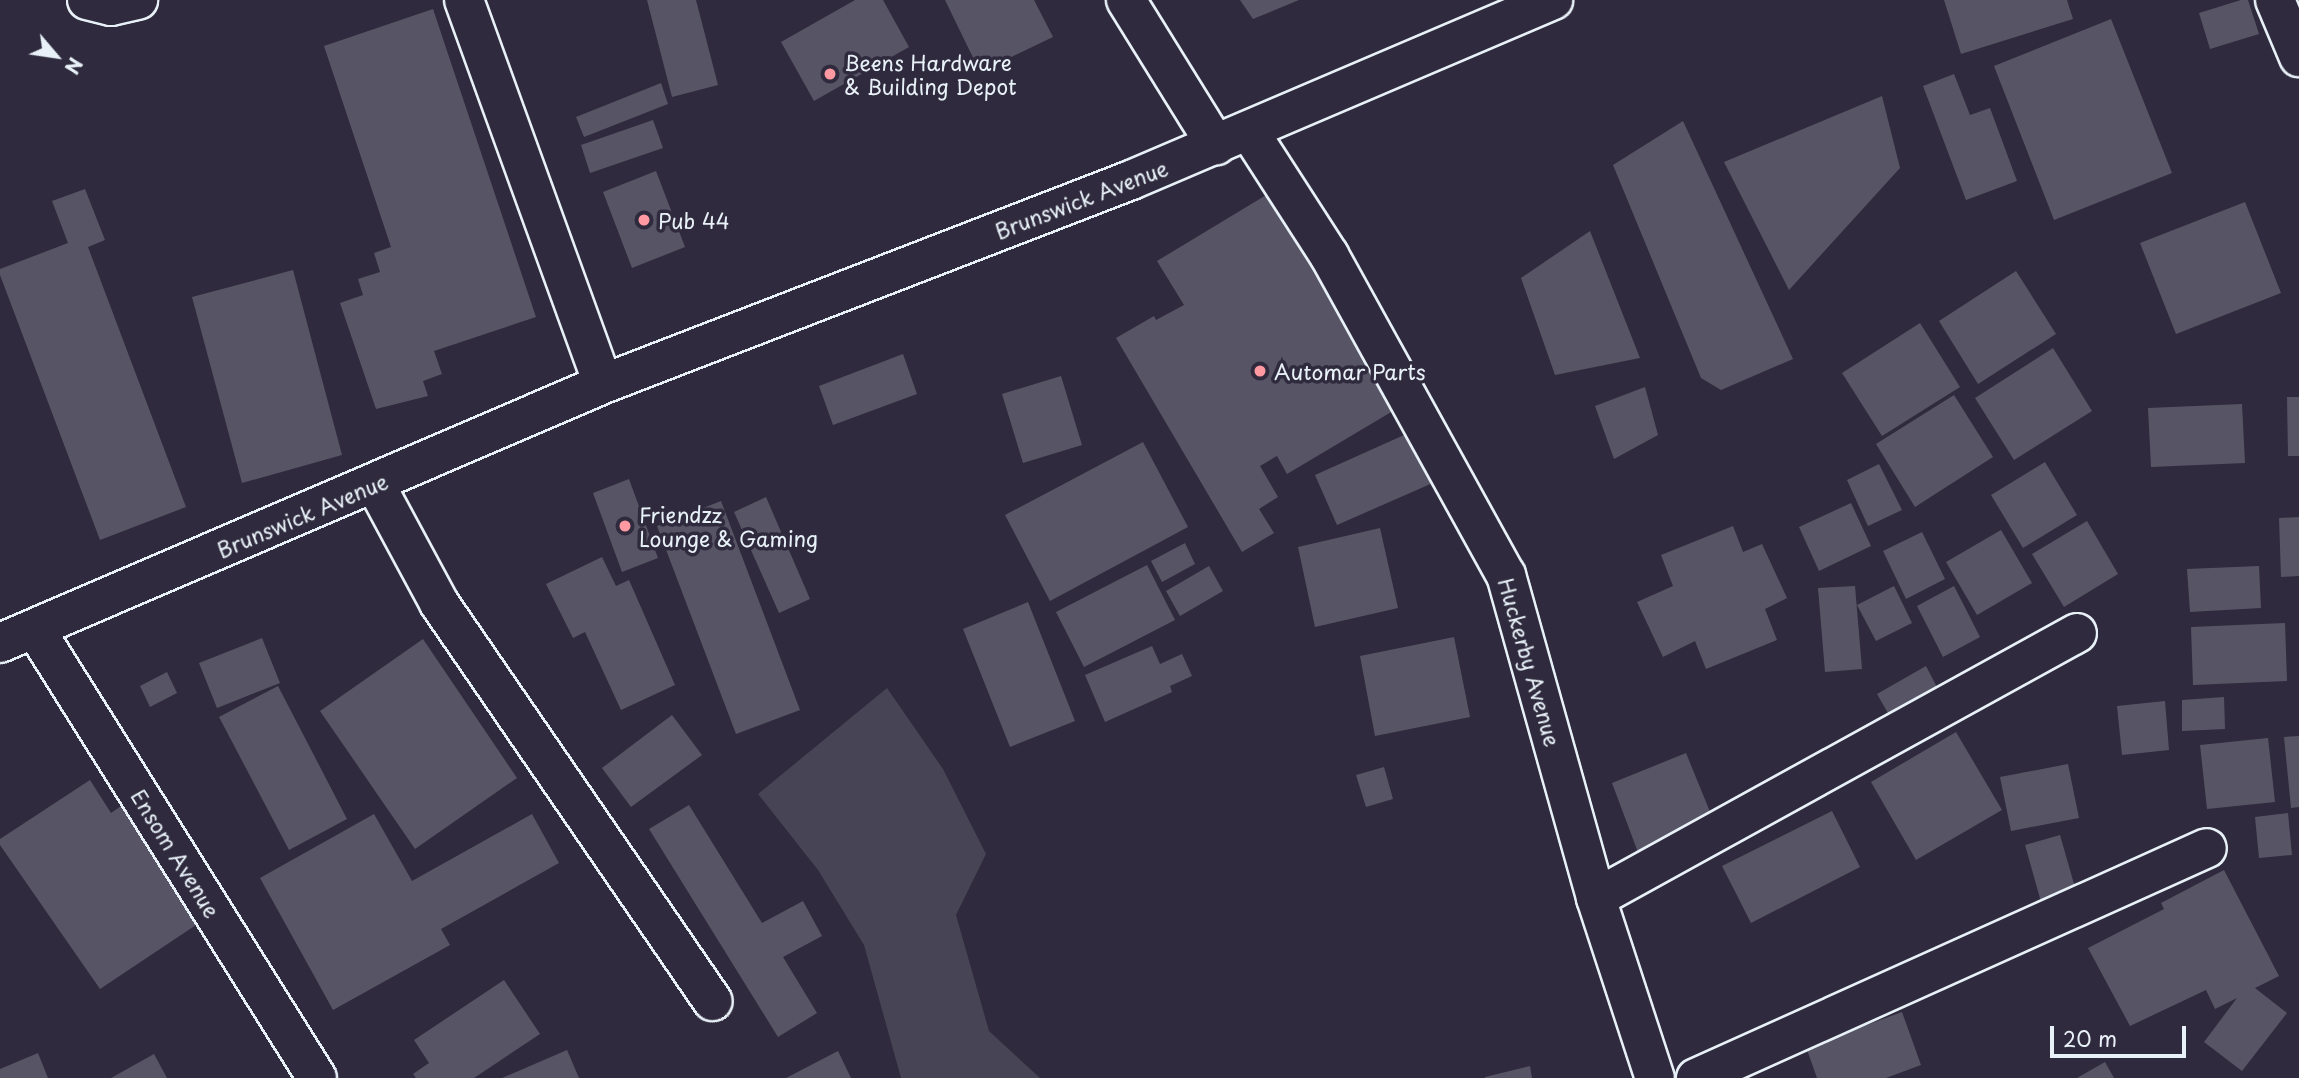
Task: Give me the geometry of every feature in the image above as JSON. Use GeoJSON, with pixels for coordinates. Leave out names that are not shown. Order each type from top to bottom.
{"type":"FeatureCollection","features":[{"type":"Feature","properties":{"kind":"street"},"geometry":{"type":"LineString","coordinates":[[87,0],[111,6],[138,0]]}},
{"type":"Feature","properties":{"kind":"street"},"geometry":{"type":"LineString","coordinates":[[464,0],[603,384]]}},
{"type":"Feature","properties":{"kind":"street","name":"Huckerby Avenue"},"geometry":{"type":"LineString","coordinates":[[1126,0],[1233,138],[1329,255],[1506,575],[1597,898],[1655,1078]]}},
{"type":"Feature","properties":{"kind":"street","name":"Brunswick Avenue"},"geometry":{"type":"LineString","coordinates":[[0,643],[603,384],[1233,138],[1553,0]]}},
{"type":"Feature","properties":{"kind":"street"},"geometry":{"type":"LineString","coordinates":[[2275,0],[2299,57]]}},
{"type":"Feature","properties":{"kind":"street"},"geometry":{"type":"LineString","coordinates":[[374,484],[439,603],[713,1001]]}},
{"type":"Feature","properties":{"kind":"street","name":"Ensom Avenue"},"geometry":{"type":"LineString","coordinates":[[35,629],[317,1078]]}},
{"type":"Feature","properties":{"kind":"street"},"geometry":{"type":"LineString","coordinates":[[1597,898],[2077,633]]}},
{"type":"Feature","properties":{"kind":"street"},"geometry":{"type":"LineString","coordinates":[[1696,1078],[2207,848]]}},
{"type":"Feature","properties":{"kind":"shaded area"},"geometry":{"type":"Polygon","coordinates":[[[887,688],[943,769],[986,854],[956,915],[989,1031],[1040,1078],[901,1078],[864,945],[818,870],[758,794],[887,688]]]}},
{"type":"Feature","properties":{"kind":"building"},"geometry":{"type":"Polygon","coordinates":[[[647,0],[696,0],[718,85],[672,97],[647,0]]]}},
{"type":"Feature","properties":{"kind":"building","name":"Beens Hardware & Building Depot"},"geometry":{"type":"Polygon","coordinates":[[[855,0],[883,0],[909,47],[814,101],[781,42],[855,0]]]}},
{"type":"Feature","properties":{"kind":"building"},"geometry":{"type":"Polygon","coordinates":[[[945,0],[1034,0],[1053,37],[980,72],[945,0]]]}},
{"type":"Feature","properties":{"kind":"building"},"geometry":{"type":"Polygon","coordinates":[[[1240,0],[1299,0],[1253,19],[1240,0]]]}},
{"type":"Feature","properties":{"kind":"building"},"geometry":{"type":"Polygon","coordinates":[[[1944,0],[2067,0],[2073,19],[1961,54],[1944,0]]]}},
{"type":"Feature","properties":{"kind":"building"},"geometry":{"type":"Polygon","coordinates":[[[2248,0],[2259,34],[2210,49],[2199,13],[2248,0]]]}},
{"type":"Feature","properties":{"kind":"building"},"geometry":{"type":"Polygon","coordinates":[[[433,9],[536,317],[434,351],[442,374],[423,381],[428,396],[376,409],[340,303],[363,295],[358,279],[380,272],[374,253],[391,247],[324,46],[433,9]]]}},
{"type":"Feature","properties":{"kind":"building"},"geometry":{"type":"Polygon","coordinates":[[[2111,19],[2172,173],[2054,220],[1994,66],[2111,19]]]}},
{"type":"Feature","properties":{"kind":"building"},"geometry":{"type":"Polygon","coordinates":[[[1954,74],[1970,115],[1990,108],[2017,181],[1966,200],[1923,86],[1954,74]]]}},
{"type":"Feature","properties":{"kind":"building"},"geometry":{"type":"Polygon","coordinates":[[[661,83],[668,104],[584,137],[576,117],[661,83]]]}},
{"type":"Feature","properties":{"kind":"building"},"geometry":{"type":"Polygon","coordinates":[[[1882,96],[1900,168],[1789,290],[1724,162],[1882,96]]]}},
{"type":"Feature","properties":{"kind":"building"},"geometry":{"type":"Polygon","coordinates":[[[653,120],[663,148],[590,173],[581,145],[653,120]]]}},
{"type":"Feature","properties":{"kind":"building"},"geometry":{"type":"Polygon","coordinates":[[[1683,121],[1793,359],[1721,390],[1701,378],[1613,165],[1683,121]]]}},
{"type":"Feature","properties":{"kind":"building","name":"Pub 44"},"geometry":{"type":"Polygon","coordinates":[[[656,171],[685,247],[632,268],[603,192],[656,171]]]}},
{"type":"Feature","properties":{"kind":"building"},"geometry":{"type":"Polygon","coordinates":[[[85,189],[105,240],[88,247],[186,507],[100,540],[0,275],[0,269],[68,243],[52,201],[85,189]]]}},
{"type":"Feature","properties":{"kind":"building","name":"Automar Parts"},"geometry":{"type":"Polygon","coordinates":[[[1276,189],[1403,405],[1287,474],[1277,456],[1260,466],[1278,497],[1259,509],[1274,533],[1242,552],[1116,338],[1154,316],[1156,320],[1184,305],[1157,261],[1276,189]]]}},
{"type":"Feature","properties":{"kind":"building"},"geometry":{"type":"Polygon","coordinates":[[[2245,202],[2281,293],[2176,334],[2140,243],[2245,202]]]}},
{"type":"Feature","properties":{"kind":"building"},"geometry":{"type":"Polygon","coordinates":[[[1590,231],[1640,358],[1555,375],[1521,278],[1590,231]]]}},
{"type":"Feature","properties":{"kind":"building"},"geometry":{"type":"Polygon","coordinates":[[[293,270],[342,455],[242,483],[192,297],[293,270]]]}},
{"type":"Feature","properties":{"kind":"building"},"geometry":{"type":"Polygon","coordinates":[[[2016,271],[2056,334],[1978,384],[1939,321],[2016,271]]]}},
{"type":"Feature","properties":{"kind":"building"},"geometry":{"type":"Polygon","coordinates":[[[1920,323],[1960,387],[1882,436],[1842,373],[1920,323]]]}},
{"type":"Feature","properties":{"kind":"building"},"geometry":{"type":"Polygon","coordinates":[[[2053,348],[2092,411],[2014,460],[1975,398],[2053,348]]]}},
{"type":"Feature","properties":{"kind":"building"},"geometry":{"type":"Polygon","coordinates":[[[903,354],[917,394],[833,425],[819,386],[903,354]]]}},
{"type":"Feature","properties":{"kind":"building"},"geometry":{"type":"Polygon","coordinates":[[[1061,376],[1082,445],[1023,463],[1002,394],[1061,376]]]}},
{"type":"Feature","properties":{"kind":"building"},"geometry":{"type":"Polygon","coordinates":[[[1645,387],[1658,435],[1614,459],[1595,406],[1645,387]]]}},
{"type":"Feature","properties":{"kind":"building"},"geometry":{"type":"Polygon","coordinates":[[[1954,395],[1993,457],[1915,507],[1876,444],[1954,395]]]}},
{"type":"Feature","properties":{"kind":"building"},"geometry":{"type":"Polygon","coordinates":[[[2287,397],[2299,397],[2299,456],[2288,456],[2287,397]]]}},
{"type":"Feature","properties":{"kind":"building"},"geometry":{"type":"Polygon","coordinates":[[[2242,404],[2245,463],[2151,467],[2148,408],[2242,404]]]}},
{"type":"Feature","properties":{"kind":"building"},"geometry":{"type":"Polygon","coordinates":[[[1413,431],[1435,482],[1337,525],[1315,475],[1413,431]]]}},
{"type":"Feature","properties":{"kind":"building"},"geometry":{"type":"Polygon","coordinates":[[[1143,442],[1188,527],[1050,601],[1005,515],[1143,442]]]}},
{"type":"Feature","properties":{"kind":"building"},"geometry":{"type":"Polygon","coordinates":[[[2045,462],[2077,515],[2023,548],[1991,495],[2045,462]]]}},
{"type":"Feature","properties":{"kind":"building"},"geometry":{"type":"Polygon","coordinates":[[[1879,464],[1902,510],[1868,526],[1847,480],[1879,464]]]}},
{"type":"Feature","properties":{"kind":"building","name":"Friendzz Lounge & Gaming"},"geometry":{"type":"Polygon","coordinates":[[[629,479],[658,558],[622,572],[593,493],[629,479]]]}},
{"type":"Feature","properties":{"kind":"building"},"geometry":{"type":"Polygon","coordinates":[[[766,497],[810,599],[779,613],[734,512],[766,497]]]}},
{"type":"Feature","properties":{"kind":"building"},"geometry":{"type":"Polygon","coordinates":[[[721,501],[800,710],[736,734],[657,526],[721,501]]]}},
{"type":"Feature","properties":{"kind":"building"},"geometry":{"type":"Polygon","coordinates":[[[1851,503],[1871,546],[1819,571],[1799,527],[1851,503]]]}},
{"type":"Feature","properties":{"kind":"building"},"geometry":{"type":"Polygon","coordinates":[[[2299,517],[2299,576],[2281,577],[2279,518],[2299,517]]]}},
{"type":"Feature","properties":{"kind":"building"},"geometry":{"type":"Polygon","coordinates":[[[2087,521],[2118,574],[2064,607],[2032,554],[2087,521]]]}},
{"type":"Feature","properties":{"kind":"building"},"geometry":{"type":"Polygon","coordinates":[[[1733,526],[1743,552],[1762,544],[1787,598],[1765,609],[1777,640],[1706,669],[1695,641],[1663,657],[1637,602],[1673,586],[1661,555],[1733,526]]]}},
{"type":"Feature","properties":{"kind":"building"},"geometry":{"type":"Polygon","coordinates":[[[1380,528],[1398,608],[1315,627],[1298,547],[1380,528]]]}},
{"type":"Feature","properties":{"kind":"building"},"geometry":{"type":"Polygon","coordinates":[[[2001,530],[2032,583],[1977,615],[1946,562],[2001,530]]]}},
{"type":"Feature","properties":{"kind":"building"},"geometry":{"type":"Polygon","coordinates":[[[1922,532],[1945,579],[1906,599],[1883,551],[1922,532]]]}},
{"type":"Feature","properties":{"kind":"building"},"geometry":{"type":"Polygon","coordinates":[[[1185,543],[1195,564],[1162,582],[1151,561],[1185,543]]]}},
{"type":"Feature","properties":{"kind":"building"},"geometry":{"type":"Polygon","coordinates":[[[602,557],[616,586],[629,580],[675,685],[621,710],[585,632],[573,638],[546,584],[602,557]]]}},
{"type":"Feature","properties":{"kind":"building"},"geometry":{"type":"Polygon","coordinates":[[[1147,565],[1175,620],[1084,667],[1056,612],[1147,565]]]}},
{"type":"Feature","properties":{"kind":"building"},"geometry":{"type":"Polygon","coordinates":[[[1209,566],[1223,591],[1180,616],[1166,591],[1209,566]]]}},
{"type":"Feature","properties":{"kind":"building"},"geometry":{"type":"Polygon","coordinates":[[[2259,566],[2261,608],[2190,612],[2187,569],[2259,566]]]}},
{"type":"Feature","properties":{"kind":"building"},"geometry":{"type":"Polygon","coordinates":[[[1855,586],[1862,669],[1825,672],[1818,588],[1855,586]]]}},
{"type":"Feature","properties":{"kind":"building"},"geometry":{"type":"Polygon","coordinates":[[[1894,586],[1912,623],[1876,641],[1857,605],[1894,586]]]}},
{"type":"Feature","properties":{"kind":"building"},"geometry":{"type":"Polygon","coordinates":[[[1954,586],[1980,637],[1943,657],[1917,606],[1954,586]]]}},
{"type":"Feature","properties":{"kind":"building"},"geometry":{"type":"Polygon","coordinates":[[[1028,602],[1075,721],[1010,747],[963,629],[1028,602]]]}},
{"type":"Feature","properties":{"kind":"building"},"geometry":{"type":"Polygon","coordinates":[[[2285,623],[2287,681],[2193,685],[2191,627],[2285,623]]]}},
{"type":"Feature","properties":{"kind":"building"},"geometry":{"type":"Polygon","coordinates":[[[1454,637],[1470,717],[1375,736],[1360,656],[1454,637]]]}},
{"type":"Feature","properties":{"kind":"building"},"geometry":{"type":"Polygon","coordinates":[[[262,638],[280,683],[217,708],[199,663],[262,638]]]}},
{"type":"Feature","properties":{"kind":"building"},"geometry":{"type":"Polygon","coordinates":[[[423,639],[517,778],[415,849],[320,711],[423,639]]]}},
{"type":"Feature","properties":{"kind":"building"},"geometry":{"type":"Polygon","coordinates":[[[1152,646],[1160,664],[1182,654],[1192,676],[1170,686],[1172,692],[1105,722],[1085,675],[1152,646]]]}},
{"type":"Feature","properties":{"kind":"building"},"geometry":{"type":"Polygon","coordinates":[[[1926,666],[1940,693],[1892,720],[1877,694],[1926,666]]]}},
{"type":"Feature","properties":{"kind":"building"},"geometry":{"type":"Polygon","coordinates":[[[167,672],[177,693],[150,707],[140,686],[167,672]]]}},
{"type":"Feature","properties":{"kind":"building"},"geometry":{"type":"Polygon","coordinates":[[[278,686],[347,819],[289,850],[219,717],[278,686]]]}},
{"type":"Feature","properties":{"kind":"building"},"geometry":{"type":"Polygon","coordinates":[[[2224,697],[2225,729],[2182,731],[2182,700],[2224,697]]]}},
{"type":"Feature","properties":{"kind":"building"},"geometry":{"type":"Polygon","coordinates":[[[2165,701],[2169,750],[2122,755],[2117,706],[2165,701]]]}},
{"type":"Feature","properties":{"kind":"building"},"geometry":{"type":"Polygon","coordinates":[[[672,715],[702,755],[631,807],[602,768],[672,715]]]}},
{"type":"Feature","properties":{"kind":"building"},"geometry":{"type":"Polygon","coordinates":[[[1956,732],[2002,810],[1916,860],[1871,782],[1956,732]]]}},
{"type":"Feature","properties":{"kind":"building"},"geometry":{"type":"Polygon","coordinates":[[[2299,736],[2299,807],[2291,808],[2284,737],[2299,736]]]}},
{"type":"Feature","properties":{"kind":"building"},"geometry":{"type":"Polygon","coordinates":[[[2268,738],[2275,802],[2207,809],[2200,745],[2268,738]]]}},
{"type":"Feature","properties":{"kind":"building"},"geometry":{"type":"Polygon","coordinates":[[[1686,753],[1715,824],[1639,855],[1612,783],[1686,753]]]}},
{"type":"Feature","properties":{"kind":"building"},"geometry":{"type":"Polygon","coordinates":[[[2068,764],[2079,818],[2011,831],[2000,777],[2068,764]]]}},
{"type":"Feature","properties":{"kind":"building"},"geometry":{"type":"Polygon","coordinates":[[[1384,767],[1393,799],[1366,807],[1356,775],[1384,767]]]}},
{"type":"Feature","properties":{"kind":"building"},"geometry":{"type":"Polygon","coordinates":[[[90,780],[111,813],[127,802],[205,919],[100,989],[0,845],[0,839],[90,780]]]}},
{"type":"Feature","properties":{"kind":"building"},"geometry":{"type":"Polygon","coordinates":[[[689,805],[762,923],[803,901],[822,936],[783,957],[817,1013],[778,1037],[649,829],[689,805]]]}},
{"type":"Feature","properties":{"kind":"building"},"geometry":{"type":"Polygon","coordinates":[[[1832,811],[1860,867],[1751,923],[1722,866],[1832,811]]]}},
{"type":"Feature","properties":{"kind":"building"},"geometry":{"type":"Polygon","coordinates":[[[2288,813],[2292,855],[2259,858],[2255,817],[2288,813]]]}},
{"type":"Feature","properties":{"kind":"building"},"geometry":{"type":"Polygon","coordinates":[[[374,814],[412,881],[532,814],[559,863],[441,929],[450,945],[333,1010],[260,878],[374,814]]]}},
{"type":"Feature","properties":{"kind":"building"},"geometry":{"type":"Polygon","coordinates":[[[2060,835],[2076,891],[2041,902],[2025,845],[2060,835]]]}},
{"type":"Feature","properties":{"kind":"building"},"geometry":{"type":"Polygon","coordinates":[[[2224,870],[2279,976],[2255,988],[2287,1013],[2242,1071],[2204,1042],[2237,998],[2215,1009],[2206,990],[2130,1026],[2088,948],[2164,909],[2161,903],[2224,870]]]}},
{"type":"Feature","properties":{"kind":"building"},"geometry":{"type":"Polygon","coordinates":[[[504,980],[540,1034],[474,1078],[416,1078],[413,1074],[429,1063],[414,1040],[504,980]]]}},
{"type":"Feature","properties":{"kind":"building"},"geometry":{"type":"Polygon","coordinates":[[[1902,1012],[1921,1065],[1886,1078],[1817,1078],[1806,1047],[1902,1012]]]}},
{"type":"Feature","properties":{"kind":"building"},"geometry":{"type":"Polygon","coordinates":[[[567,1050],[579,1078],[502,1078],[567,1050]]]}},
{"type":"Feature","properties":{"kind":"building"},"geometry":{"type":"Polygon","coordinates":[[[838,1051],[851,1078],[786,1078],[838,1051]]]}},
{"type":"Feature","properties":{"kind":"building"},"geometry":{"type":"Polygon","coordinates":[[[38,1053],[48,1078],[0,1078],[0,1069],[38,1053]]]}},
{"type":"Feature","properties":{"kind":"building"},"geometry":{"type":"Polygon","coordinates":[[[154,1054],[167,1078],[111,1078],[154,1054]]]}},
{"type":"Feature","properties":{"kind":"building"},"geometry":{"type":"Polygon","coordinates":[[[2105,1062],[2114,1078],[2077,1078],[2105,1062]]]}},
{"type":"Feature","properties":{"kind":"building"},"geometry":{"type":"Polygon","coordinates":[[[1530,1066],[1532,1078],[1485,1078],[1485,1077],[1530,1066]]]}},
{"type":"Feature","properties":{"kind":"place","name":"Beens Hardware & Building Depot"},"geometry":{"type":"Point","coordinates":[830,74]}},
{"type":"Feature","properties":{"kind":"place","name":"Pub 44"},"geometry":{"type":"Point","coordinates":[644,220]}},
{"type":"Feature","properties":{"kind":"place","name":"Automar Parts"},"geometry":{"type":"Point","coordinates":[1260,371]}},
{"type":"Feature","properties":{"kind":"place","name":"Friendzz Lounge & Gaming"},"geometry":{"type":"Point","coordinates":[625,526]}}]}
